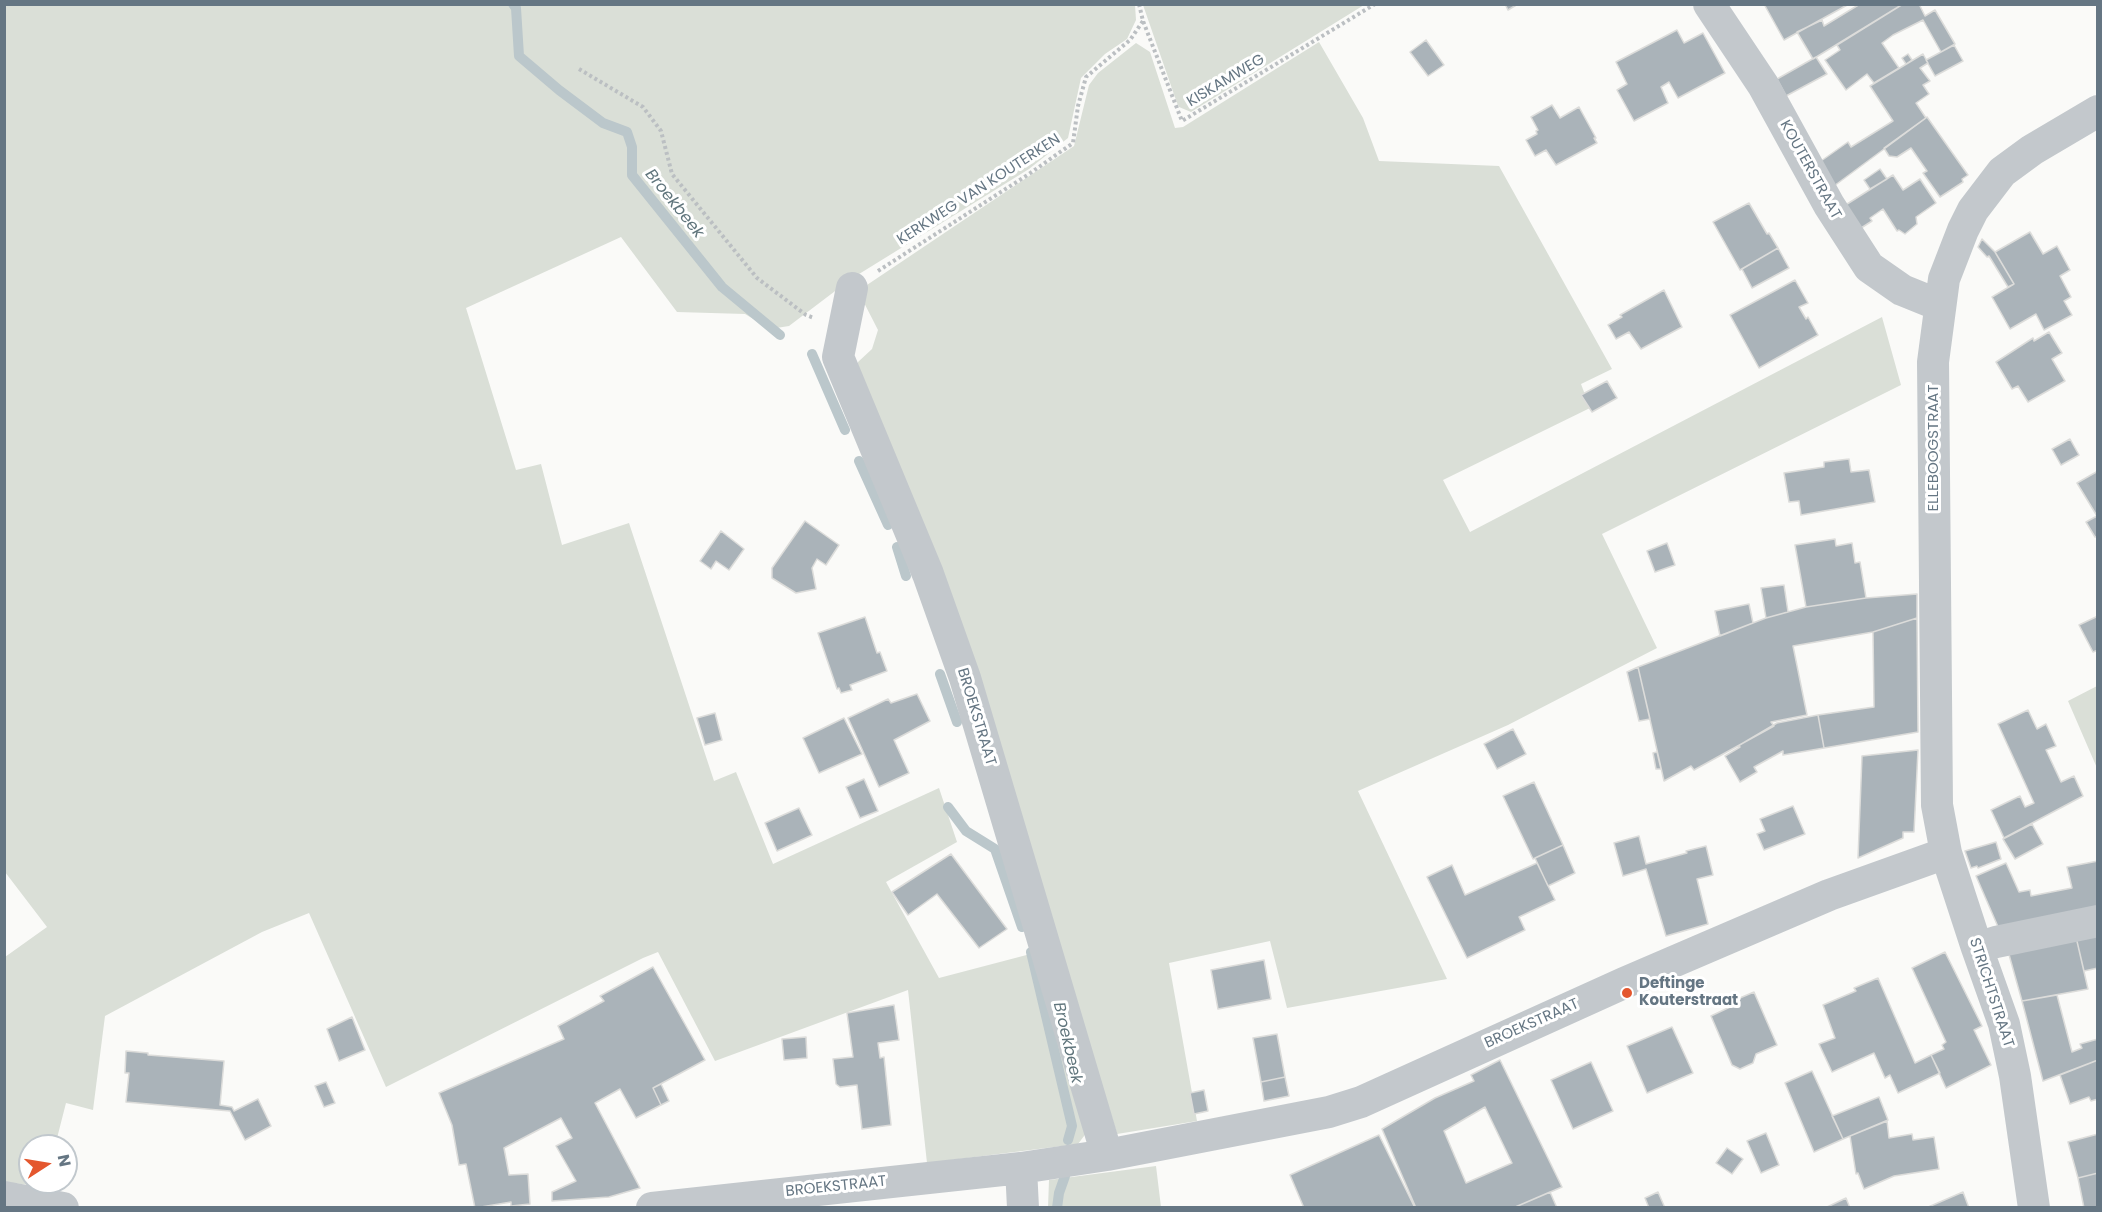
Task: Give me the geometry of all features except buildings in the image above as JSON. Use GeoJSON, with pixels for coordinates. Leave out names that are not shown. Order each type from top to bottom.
{"type":"FeatureCollection","features":[{"type":"Feature","properties":{"kind":"street","name":"KOUTERSTRAAT"},"geometry":{"type":"LineString","coordinates":[[1709,4],[1763,85],[1829,205],[1869,267],[1902,290],[1939,305]]}},
{"type":"Feature","properties":{"kind":"street","name":"ELLEBOOGSTRAAT"},"geometry":{"type":"LineString","coordinates":[[1946,854],[1937,805],[1933,362],[1944,279],[1973,210],[2002,172],[2032,150],[2097,111]]}},
{"type":"Feature","properties":{"kind":"street","name":"BROEKSTRAAT"},"geometry":{"type":"LineString","coordinates":[[852,288],[838,357],[928,574],[965,678],[1107,1155]]}},
{"type":"Feature","properties":{"kind":"street","name":"BROEKSTRAAT"},"geometry":{"type":"LineString","coordinates":[[652,1208],[1021,1168],[1107,1155],[1329,1112],[1361,1102],[1745,930],[1829,895],[1946,854]]}},
{"type":"Feature","properties":{"kind":"street","name":"STRICHTSTRAAT"},"geometry":{"type":"LineString","coordinates":[[1946,854],[2004,1024],[2015,1076],[2034,1208]]}},
{"type":"Feature","properties":{"kind":"street"},"geometry":{"type":"LineString","coordinates":[[1977,948],[2097,921]]}},
{"type":"Feature","properties":{"kind":"street"},"geometry":{"type":"LineString","coordinates":[[1021,1168],[1023,1208]]}},
{"type":"Feature","properties":{"kind":"street"},"geometry":{"type":"LineString","coordinates":[[4,1197],[63,1208]]}},
{"type":"Feature","properties":{"kind":"path"},"geometry":{"type":"LineString","coordinates":[[1139,4],[1143,21]]}},
{"type":"Feature","properties":{"kind":"path","name":"KISKAMWEG"},"geometry":{"type":"LineString","coordinates":[[1143,21],[1182,122],[1375,4]]}},
{"type":"Feature","properties":{"kind":"path","name":"KERKWEG VAN KOUTERKEN"},"geometry":{"type":"LineString","coordinates":[[852,288],[1073,143],[1078,106],[1086,78],[1130,40],[1143,21]]}},
{"type":"Feature","properties":{"kind":"path"},"geometry":{"type":"LineString","coordinates":[[579,69],[643,107],[661,131],[672,174],[757,278],[806,315],[844,328]]}},
{"type":"Feature","properties":{"kind":"shaded area"},"geometry":{"type":"Polygon","coordinates":[[[1143,4],[1364,5],[1191,112],[1179,107],[1177,103],[1143,4]]]}},
{"type":"Feature","properties":{"kind":"shaded area"},"geometry":{"type":"Polygon","coordinates":[[[5,5],[1135,5],[1136,20],[1127,39],[1105,54],[1081,78],[1068,138],[1029,169],[851,279],[789,326],[770,329],[745,314],[677,312],[621,237],[466,308],[516,470],[541,464],[562,545],[629,523],[714,781],[736,772],[773,864],[939,788],[957,842],[886,882],[939,978],[1038,952],[1087,1132],[1078,1144],[927,1163],[908,990],[715,1061],[658,952],[386,1087],[309,913],[262,932],[105,1016],[93,1110],[66,1103],[58,1134],[18,1134],[18,1184],[5,1182],[5,957],[47,927],[5,872],[5,5]]]}},
{"type":"Feature","properties":{"kind":"shaded area"},"geometry":{"type":"Polygon","coordinates":[[[1319,42],[1363,118],[1379,161],[1499,166],[1612,369],[1581,384],[1590,408],[1443,480],[1470,532],[1882,317],[1901,385],[1602,534],[1657,648],[1508,725],[1358,791],[1447,979],[1287,1008],[1270,941],[1169,963],[1197,1121],[1117,1134],[1039,879],[857,371],[858,362],[872,349],[878,330],[858,291],[1074,146],[1089,85],[1098,73],[1136,43],[1150,52],[1175,128],[1183,127],[1319,42]]]}},
{"type":"Feature","properties":{"kind":"shaded area"},"geometry":{"type":"Polygon","coordinates":[[[2097,686],[2097,768],[2068,701],[2097,686]]]}},
{"type":"Feature","properties":{"kind":"shaded area"},"geometry":{"type":"Polygon","coordinates":[[[1156,1166],[1161,1207],[1048,1208],[1049,1180],[1156,1166]]]}},
{"type":"Feature","properties":{"kind":"waterway","name":"Broekbeek"},"geometry":{"type":"LineString","coordinates":[[513,4],[516,8],[519,56],[603,123],[627,132],[632,147],[632,175],[722,287],[780,335]]}},
{"type":"Feature","properties":{"kind":"waterway","name":"Broekbeek"},"geometry":{"type":"LineString","coordinates":[[812,354],[845,430]]}},
{"type":"Feature","properties":{"kind":"waterway","name":"Broekbeek"},"geometry":{"type":"LineString","coordinates":[[859,461],[888,525]]}},
{"type":"Feature","properties":{"kind":"waterway","name":"Broekbeek"},"geometry":{"type":"LineString","coordinates":[[897,547],[906,576]]}},
{"type":"Feature","properties":{"kind":"waterway","name":"Broekbeek"},"geometry":{"type":"LineString","coordinates":[[940,674],[957,722]]}},
{"type":"Feature","properties":{"kind":"waterway","name":"Broekbeek"},"geometry":{"type":"LineString","coordinates":[[948,807],[966,831],[995,849],[1022,927]]}},
{"type":"Feature","properties":{"kind":"waterway","name":"Broekbeek"},"geometry":{"type":"LineString","coordinates":[[1031,952],[1072,1126],[1068,1140]]}},
{"type":"Feature","properties":{"kind":"waterway","name":"Broekbeek"},"geometry":{"type":"LineString","coordinates":[[1057,1208],[1065,1176]]}},
{"type":"Feature","properties":{"kind":"place","name":"Deftinge Kouterstraat"},"geometry":{"type":"Point","coordinates":[1627,993]}}]}
